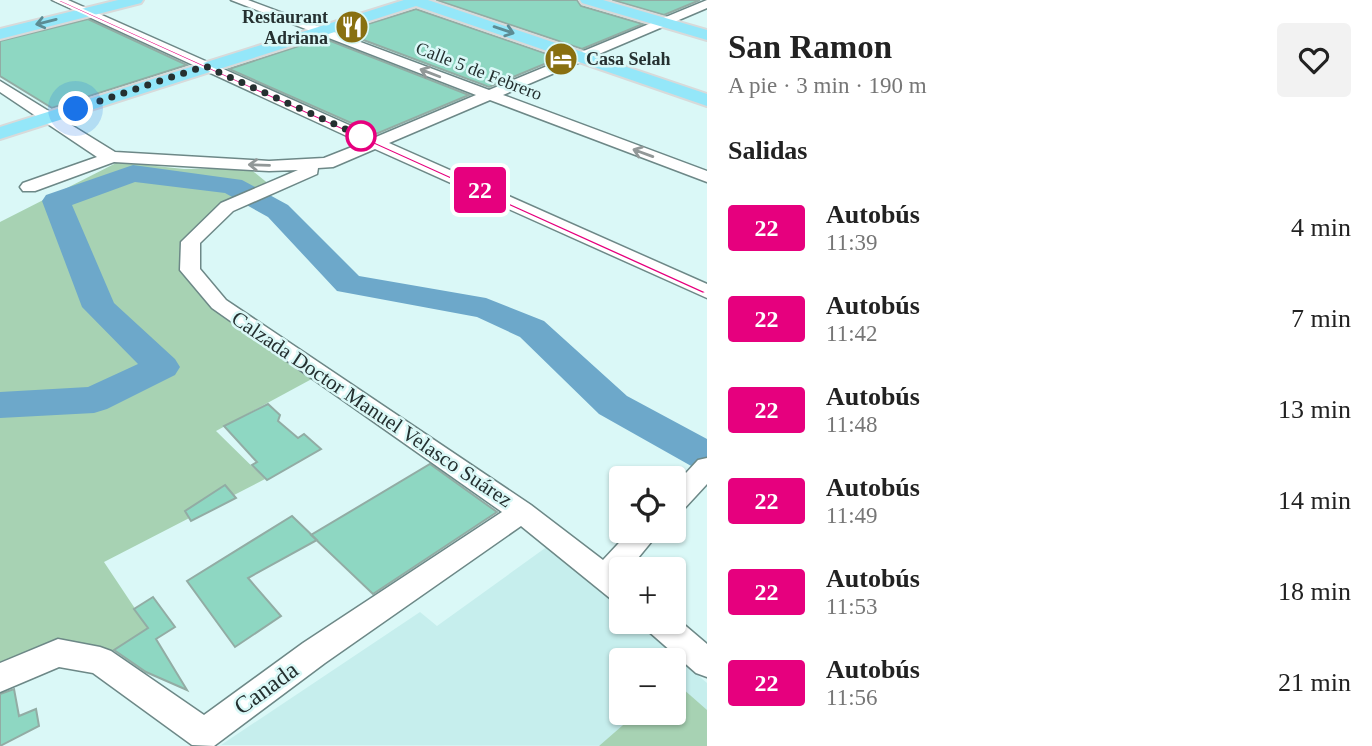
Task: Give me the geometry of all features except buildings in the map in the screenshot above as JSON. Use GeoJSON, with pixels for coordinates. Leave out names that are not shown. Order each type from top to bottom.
{"type":"FeatureCollection","features":[{"type":"Feature","properties":{"kind":"main road"},"geometry":{"type":"LineString","coordinates":[[0,33],[136,0]]}},
{"type":"Feature","properties":{"kind":"main road"},"geometry":{"type":"LineString","coordinates":[[0,133],[416,0],[707,100]]}},
{"type":"Feature","properties":{"kind":"main road"},"geometry":{"type":"LineString","coordinates":[[587,0],[707,35]]}},
{"type":"Feature","properties":{"kind":"street"},"geometry":{"type":"LineString","coordinates":[[58,0],[707,292]]}},
{"type":"Feature","properties":{"kind":"street","name":"Calle 5 de Febrero"},"geometry":{"type":"LineString","coordinates":[[237,0],[707,177]]}},
{"type":"Feature","properties":{"kind":"street","name":"Calzada Doctor Manuel Velasco Suárez"},"geometry":{"type":"LineString","coordinates":[[609,580],[522,512],[219,304],[190,270],[191,242],[227,207],[268,188],[707,4]]}},
{"type":"Feature","properties":{"kind":"street"},"geometry":{"type":"LineString","coordinates":[[3,90],[50,118],[98,152],[112,157],[269,166],[327,163]]}},
{"type":"Feature","properties":{"kind":"street"},"geometry":{"type":"LineString","coordinates":[[29,187],[112,157]]}},
{"type":"Feature","properties":{"kind":"street"},"geometry":{"type":"LineString","coordinates":[[686,490],[705,470]]}},
{"type":"Feature","properties":{"kind":"street","name":"Canada"},"geometry":{"type":"LineString","coordinates":[[0,678],[58,653],[100,661],[195,740],[314,653],[522,512]]}},
{"type":"Feature","properties":{"kind":"street"},"geometry":{"type":"LineString","coordinates":[[673,634],[707,663]]}},
{"type":"Feature","properties":{"kind":"shaded area"},"geometry":{"type":"Polygon","coordinates":[[[548,546],[609,599],[609,634],[650,634],[666,648],[609,648],[609,725],[686,725],[686,665],[707,683],[707,746],[221,745],[420,612],[437,626],[548,546]]]}},
{"type":"Feature","properties":{"kind":"green space"},"geometry":{"type":"Polygon","coordinates":[[[118,162],[184,169],[249,168],[270,185],[202,223],[186,270],[321,374],[216,431],[265,479],[104,562],[148,628],[107,655],[0,667],[0,222],[118,162]]]}},
{"type":"Feature","properties":{"kind":"green space"},"geometry":{"type":"Polygon","coordinates":[[[686,692],[707,710],[707,746],[599,746],[623,725],[686,725],[686,692]]]}},
{"type":"Feature","properties":{"kind":"waterway"},"geometry":{"type":"LineString","coordinates":[[0,405],[94,400],[162,367],[99,307],[56,201],[133,173],[232,186],[278,211],[349,284],[486,308],[532,329],[613,405],[707,457]]}},
{"type":"Feature","properties":{"kind":"bus line","name":"22"},"geometry":{"type":"LineString","coordinates":[[58,0],[707,292]]}},
{"type":"Feature","properties":{"kind":"place","name":"Restaurant Adriana"},"geometry":{"type":"Point","coordinates":[352,27]}},
{"type":"Feature","properties":{"kind":"place","name":"Casa Selah"},"geometry":{"type":"Point","coordinates":[561,59]}},
{"type":"Feature","properties":{"kind":"route"},"geometry":{"type":"LineString","coordinates":[[76,109],[205,66],[361,136]]}}]}
